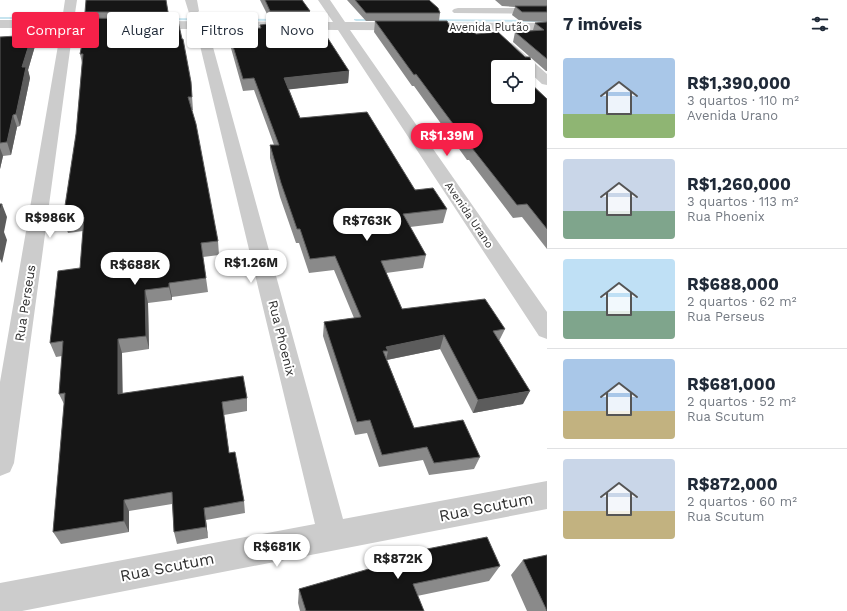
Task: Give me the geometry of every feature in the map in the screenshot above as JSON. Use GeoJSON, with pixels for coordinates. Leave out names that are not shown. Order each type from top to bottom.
{"type":"FeatureCollection","features":[{"type":"Feature","properties":{"kind":"street"},"geometry":{"type":"LineString","coordinates":[[457,0],[470,11]]}},
{"type":"Feature","properties":{"kind":"street"},"geometry":{"type":"LineString","coordinates":[[0,24],[69,11],[107,20]]}},
{"type":"Feature","properties":{"kind":"street","name":"Rua Perseus"},"geometry":{"type":"LineString","coordinates":[[0,463],[69,11]]}},
{"type":"Feature","properties":{"kind":"street","name":"Avenida Plutão"},"geometry":{"type":"LineString","coordinates":[[179,15],[194,11],[332,12],[486,27],[547,27]]}},
{"type":"Feature","properties":{"kind":"street","name":"Rua Phoenix"},"geometry":{"type":"LineString","coordinates":[[194,11],[333,536]]}},
{"type":"Feature","properties":{"kind":"street","name":"Avenida Plutão"},"geometry":{"type":"LineString","coordinates":[[446,11],[547,12]]}},
{"type":"Feature","properties":{"kind":"street","name":"Avenida Urano"},"geometry":{"type":"LineString","coordinates":[[332,12],[547,330]]}},
{"type":"Feature","properties":{"kind":"street"},"geometry":{"type":"LineString","coordinates":[[486,27],[547,81]]}},
{"type":"Feature","properties":{"kind":"street","name":"Rua Scutum"},"geometry":{"type":"LineString","coordinates":[[0,599],[547,495]]}},
{"type":"Feature","properties":{"kind":"building"},"geometry":{"type":"Polygon","coordinates":[[[86,0],[166,0],[168,12],[99,12],[85,12],[86,0]]]}},
{"type":"Feature","properties":{"kind":"building"},"geometry":{"type":"Polygon","coordinates":[[[265,0],[302,0],[310,11],[270,11],[265,0]]]}},
{"type":"Feature","properties":{"kind":"building"},"geometry":{"type":"Polygon","coordinates":[[[355,0],[429,0],[438,8],[440,13],[366,13],[355,0]]]}},
{"type":"Feature","properties":{"kind":"building"},"geometry":{"type":"Polygon","coordinates":[[[515,6],[547,6],[547,12],[522,12],[515,6]]]}},
{"type":"Feature","properties":{"kind":"building"},"geometry":{"type":"Polygon","coordinates":[[[99,18],[107,18],[107,48],[179,48],[179,26],[183,39],[191,82],[192,97],[188,97],[196,124],[218,241],[201,243],[206,278],[169,283],[169,287],[145,290],[146,336],[118,339],[118,394],[243,376],[247,398],[222,402],[229,453],[235,452],[244,501],[204,508],[206,527],[174,532],[172,492],[124,500],[124,521],[53,532],[65,393],[59,394],[63,341],[50,343],[58,271],[80,268],[84,217],[63,219],[76,134],[83,54],[80,54],[81,48],[99,48],[99,18]]]}},
{"type":"Feature","properties":{"kind":"building"},"geometry":{"type":"Polygon","coordinates":[[[375,21],[447,21],[453,32],[472,31],[476,34],[498,32],[525,57],[530,57],[531,60],[491,60],[491,104],[535,104],[535,88],[547,99],[547,229],[527,204],[517,205],[471,148],[416,74],[414,75],[375,21]]]}},
{"type":"Feature","properties":{"kind":"building"},"geometry":{"type":"Polygon","coordinates":[[[547,22],[547,59],[515,32],[544,30],[535,23],[547,22]]]}},
{"type":"Feature","properties":{"kind":"building"},"geometry":{"type":"Polygon","coordinates":[[[266,24],[266,48],[328,48],[328,39],[349,71],[284,78],[300,118],[367,112],[415,190],[433,188],[447,209],[403,214],[426,255],[381,261],[402,309],[485,299],[505,329],[493,331],[530,391],[478,400],[444,335],[386,347],[388,351],[383,351],[414,428],[463,420],[480,457],[434,463],[427,447],[382,455],[370,420],[357,422],[324,322],[361,317],[335,256],[310,259],[300,229],[297,229],[270,145],[279,145],[254,78],[243,79],[234,48],[258,48],[258,28],[261,28],[260,25],[266,24]]]}},
{"type":"Feature","properties":{"kind":"building"},"geometry":{"type":"Polygon","coordinates":[[[12,36],[12,48],[28,48],[22,67],[26,67],[16,114],[13,115],[7,142],[0,143],[0,37],[12,36]]]}},
{"type":"Feature","properties":{"kind":"building"},"geometry":{"type":"Polygon","coordinates":[[[487,537],[500,566],[413,584],[424,611],[306,611],[299,589],[428,552],[427,549],[487,537]]]}},
{"type":"Feature","properties":{"kind":"building"},"geometry":{"type":"Polygon","coordinates":[[[547,555],[547,611],[523,560],[547,555]]]}},
{"type":"Feature","properties":{"kind":"waterway"},"geometry":{"type":"LineString","coordinates":[[0,18],[12,18]]}},
{"type":"Feature","properties":{"kind":"waterway"},"geometry":{"type":"LineString","coordinates":[[179,19],[266,20]]}},
{"type":"Feature","properties":{"kind":"waterway"},"geometry":{"type":"LineString","coordinates":[[356,20],[375,20]]}},
{"type":"Feature","properties":{"kind":"waterway"},"geometry":{"type":"LineString","coordinates":[[428,20],[547,21]]}}]}
